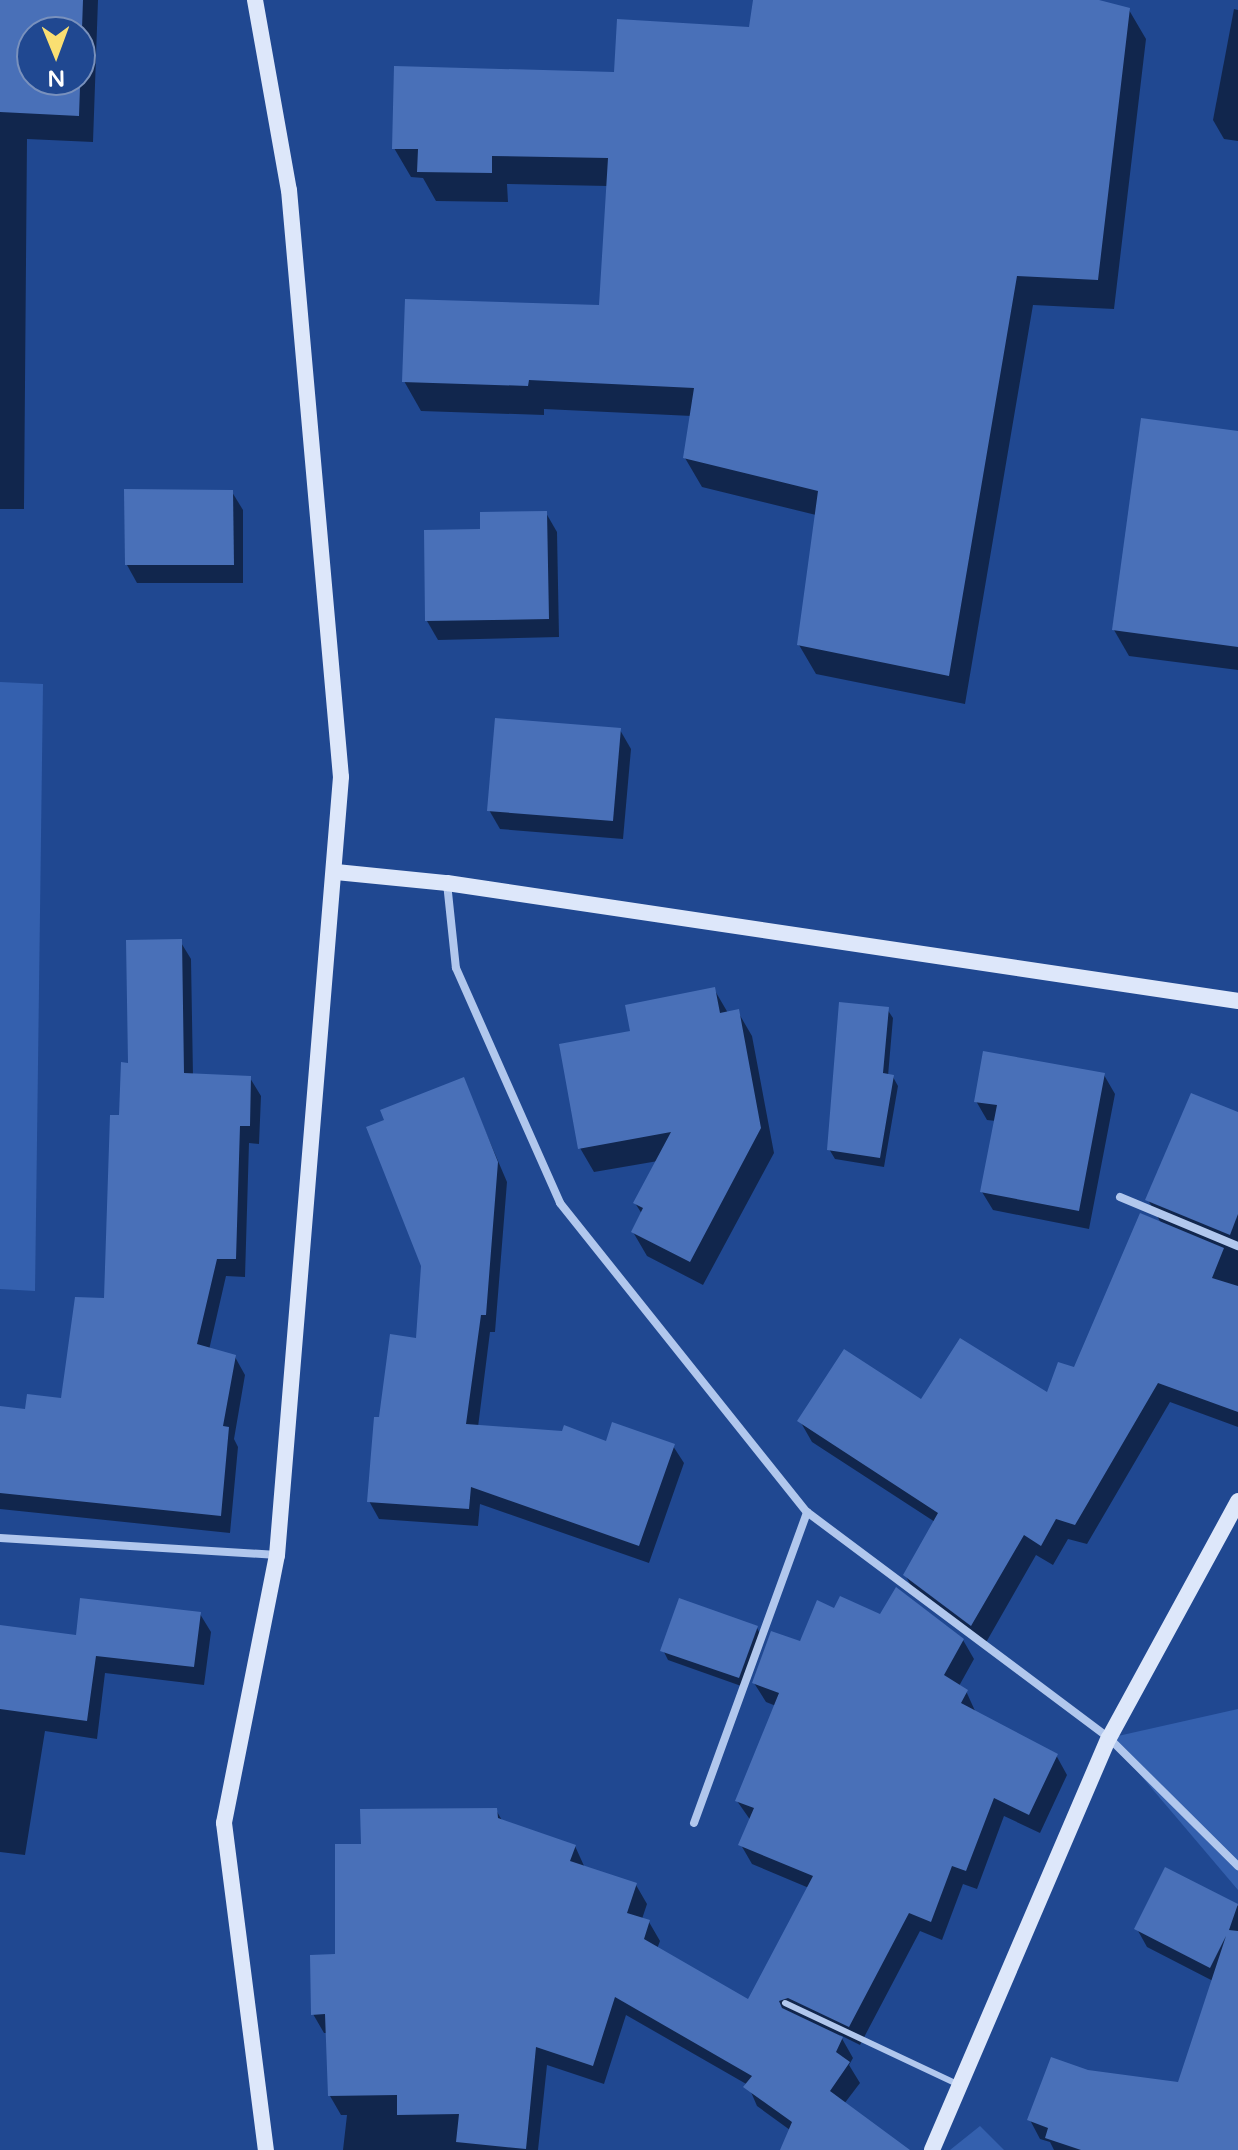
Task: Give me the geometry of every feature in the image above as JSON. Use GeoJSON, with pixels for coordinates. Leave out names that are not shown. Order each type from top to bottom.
{"type":"FeatureCollection","features":[{"type":"Feature","properties":{"kind":"street"},"geometry":{"type":"LineString","coordinates":[[255,0],[289,190],[341,777],[336,872],[277,1555],[224,1823],[266,2150]]}},
{"type":"Feature","properties":{"kind":"street"},"geometry":{"type":"LineString","coordinates":[[336,872],[447,883],[1238,1001]]}},
{"type":"Feature","properties":{"kind":"street"},"geometry":{"type":"LineString","coordinates":[[447,883],[456,968],[560,1203],[807,1512],[1109,1738],[1238,1866]]}},
{"type":"Feature","properties":{"kind":"street"},"geometry":{"type":"LineString","coordinates":[[1120,1197],[1238,1246]]}},
{"type":"Feature","properties":{"kind":"street"},"geometry":{"type":"LineString","coordinates":[[932,2150],[1109,1738],[1238,1501]]}},
{"type":"Feature","properties":{"kind":"street"},"geometry":{"type":"LineString","coordinates":[[694,1823],[807,1512]]}},
{"type":"Feature","properties":{"kind":"street"},"geometry":{"type":"LineString","coordinates":[[0,1538],[277,1555]]}},
{"type":"Feature","properties":{"kind":"lane"},"geometry":{"type":"LineString","coordinates":[[785,2003],[960,2085]]}},
{"type":"Feature","properties":{"kind":"shaded area"},"geometry":{"type":"Polygon","coordinates":[[[0,682],[43,684],[35,1291],[0,1289],[0,682]]]}},
{"type":"Feature","properties":{"kind":"shaded area"},"geometry":{"type":"Polygon","coordinates":[[[1238,1709],[1238,1890],[1109,1738],[1238,1709]]]}},
{"type":"Feature","properties":{"kind":"shaded area"},"geometry":{"type":"Polygon","coordinates":[[[980,2126],[1004,2150],[950,2150],[980,2126]]]}},
{"type":"Feature","properties":{"kind":"building"},"geometry":{"type":"Polygon","coordinates":[[[0,0],[83,0],[82,16],[16,16],[16,96],[80,96],[79,116],[0,112],[0,0]]]}},
{"type":"Feature","properties":{"kind":"building"},"geometry":{"type":"Polygon","coordinates":[[[753,0],[1099,0],[1130,8],[1098,280],[1017,276],[949,676],[797,645],[818,491],[683,458],[694,388],[529,380],[528,386],[402,382],[405,299],[599,305],[608,158],[492,156],[492,173],[417,172],[418,149],[392,149],[394,66],[614,72],[617,19],[749,27],[753,0]]]}},
{"type":"Feature","properties":{"kind":"building"},"geometry":{"type":"Polygon","coordinates":[[[1141,418],[1238,431],[1238,647],[1112,630],[1141,418]]]}},
{"type":"Feature","properties":{"kind":"building"},"geometry":{"type":"Polygon","coordinates":[[[124,489],[233,490],[234,565],[125,565],[124,489]]]}},
{"type":"Feature","properties":{"kind":"building"},"geometry":{"type":"Polygon","coordinates":[[[547,511],[549,619],[425,621],[424,530],[480,529],[480,512],[547,511]]]}},
{"type":"Feature","properties":{"kind":"building"},"geometry":{"type":"Polygon","coordinates":[[[495,718],[621,728],[613,821],[487,811],[495,718]]]}},
{"type":"Feature","properties":{"kind":"building"},"geometry":{"type":"Polygon","coordinates":[[[182,939],[184,1073],[251,1076],[250,1126],[240,1126],[236,1259],[217,1259],[197,1344],[236,1355],[223,1426],[229,1427],[221,1516],[0,1493],[0,1406],[25,1409],[27,1394],[61,1398],[75,1297],[104,1298],[110,1115],[119,1115],[121,1062],[128,1063],[126,940],[182,939]]]}},
{"type":"Feature","properties":{"kind":"building"},"geometry":{"type":"Polygon","coordinates":[[[715,987],[720,1013],[739,1009],[761,1128],[690,1262],[631,1232],[643,1208],[633,1203],[671,1132],[578,1149],[559,1044],[630,1031],[625,1005],[715,987]]]}},
{"type":"Feature","properties":{"kind":"building"},"geometry":{"type":"Polygon","coordinates":[[[839,1002],[889,1007],[883,1073],[894,1075],[880,1158],[827,1150],[839,1002]]]}},
{"type":"Feature","properties":{"kind":"building"},"geometry":{"type":"Polygon","coordinates":[[[983,1051],[1105,1073],[1079,1211],[980,1192],[997,1105],[974,1102],[983,1051]]]}},
{"type":"Feature","properties":{"kind":"building"},"geometry":{"type":"Polygon","coordinates":[[[464,1077],[498,1162],[486,1315],[481,1315],[466,1424],[562,1431],[564,1425],[606,1441],[612,1422],[675,1444],[639,1546],[471,1487],[469,1509],[367,1502],[374,1417],[379,1417],[390,1334],[416,1338],[421,1266],[366,1127],[384,1120],[380,1110],[464,1077]]]}},
{"type":"Feature","properties":{"kind":"building"},"geometry":{"type":"Polygon","coordinates":[[[1191,1093],[1238,1112],[1238,1214],[1230,1235],[1145,1200],[1191,1093]]]}},
{"type":"Feature","properties":{"kind":"building"},"geometry":{"type":"Polygon","coordinates":[[[1140,1213],[1224,1248],[1212,1278],[1238,1286],[1238,1412],[1158,1383],[1075,1525],[1056,1519],[1041,1546],[1024,1535],[971,1626],[903,1575],[938,1513],[797,1421],[844,1349],[921,1399],[960,1338],[1047,1392],[1058,1362],[1074,1367],[1140,1213]]]}},
{"type":"Feature","properties":{"kind":"building"},"geometry":{"type":"Polygon","coordinates":[[[896,1587],[964,1639],[944,1675],[968,1690],[961,1703],[1058,1754],[1029,1815],[994,1798],[966,1871],[952,1866],[931,1922],[909,1913],[849,2027],[788,1998],[779,2001],[782,2008],[843,2037],[836,2052],[850,2062],[830,2091],[910,2150],[780,2150],[792,2122],[743,2087],[752,2076],[615,1997],[593,2066],[536,2047],[526,2149],[456,2142],[459,2114],[397,2115],[397,2095],[328,2096],[325,2014],[311,2015],[310,1955],[335,1954],[335,1844],[361,1844],[360,1809],[497,1808],[498,1818],[576,1845],[570,1861],[637,1883],[627,1913],[650,1920],[644,1939],[748,1999],[813,1876],[738,1845],[754,1808],[735,1801],[779,1693],[752,1683],[771,1631],[800,1641],[817,1600],[834,1608],[840,1596],[880,1614],[896,1587]]]}},
{"type":"Feature","properties":{"kind":"building"},"geometry":{"type":"Polygon","coordinates":[[[80,1598],[201,1612],[194,1667],[96,1656],[87,1721],[0,1709],[0,1625],[76,1635],[80,1598]]]}},
{"type":"Feature","properties":{"kind":"building"},"geometry":{"type":"Polygon","coordinates":[[[679,1598],[758,1626],[739,1678],[660,1651],[679,1598]]]}},
{"type":"Feature","properties":{"kind":"building"},"geometry":{"type":"Polygon","coordinates":[[[1165,1867],[1238,1904],[1229,1930],[1238,1931],[1238,2150],[1081,2150],[1045,2138],[1048,2128],[1027,2120],[1051,2057],[1088,2070],[1178,2082],[1226,1936],[1210,1968],[1134,1929],[1165,1867]]]}}]}
